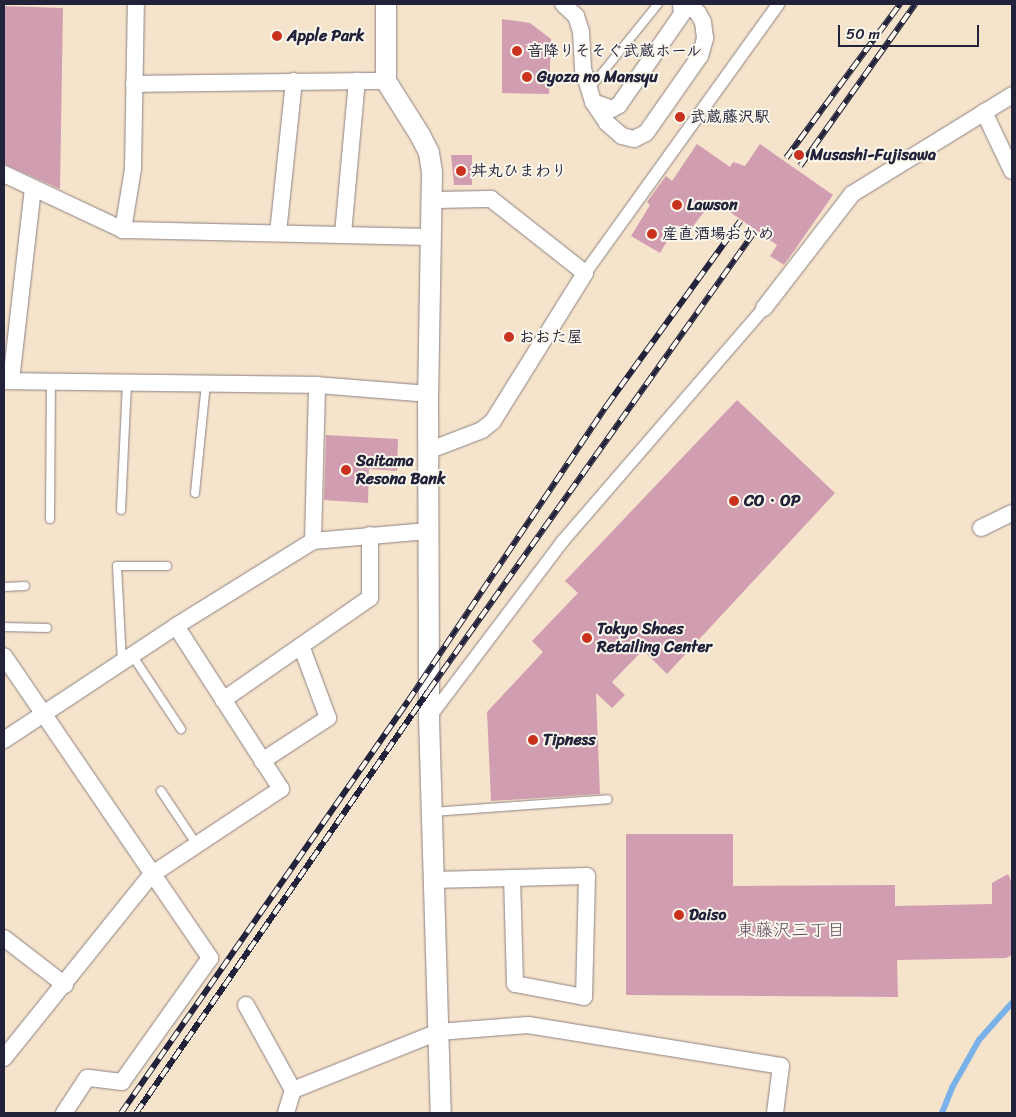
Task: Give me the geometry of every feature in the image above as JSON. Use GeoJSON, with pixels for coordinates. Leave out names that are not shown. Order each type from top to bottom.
{"type":"FeatureCollection","features":[{"type":"Feature","properties":{"kind":"street"},"geometry":{"type":"LineString","coordinates":[[123,230],[133,169],[136,4]]}},
{"type":"Feature","properties":{"kind":"street"},"geometry":{"type":"LineString","coordinates":[[386,4],[386,81],[413,121],[429,153],[432,200],[428,394],[430,450],[428,531],[429,718],[432,880],[441,1113]]}},
{"type":"Feature","properties":{"kind":"street"},"geometry":{"type":"LineString","coordinates":[[563,4],[576,16],[590,97],[607,123],[622,136],[634,139],[646,133],[700,56],[705,38],[702,22],[698,13],[686,4]]}},
{"type":"Feature","properties":{"kind":"street"},"geometry":{"type":"LineString","coordinates":[[590,97],[612,109],[619,105],[682,14],[681,4]]}},
{"type":"Feature","properties":{"kind":"street"},"geometry":{"type":"LineString","coordinates":[[430,450],[482,430],[493,421],[585,273],[778,4]]}},
{"type":"Feature","properties":{"kind":"street"},"geometry":{"type":"LineString","coordinates":[[278,233],[294,81]]}},
{"type":"Feature","properties":{"kind":"street"},"geometry":{"type":"LineString","coordinates":[[342,234],[357,81]]}},
{"type":"Feature","properties":{"kind":"street"},"geometry":{"type":"LineString","coordinates":[[134,84],[386,81]]}},
{"type":"Feature","properties":{"kind":"street"},"geometry":{"type":"LineString","coordinates":[[429,718],[562,542],[764,308],[852,194],[1012,95]]}},
{"type":"Feature","properties":{"kind":"street"},"geometry":{"type":"LineString","coordinates":[[984,112],[1012,171]]}},
{"type":"Feature","properties":{"kind":"street"},"geometry":{"type":"LineString","coordinates":[[4,174],[123,230],[432,236]]}},
{"type":"Feature","properties":{"kind":"street"},"geometry":{"type":"LineString","coordinates":[[33,188],[8,381],[317,385],[428,394]]}},
{"type":"Feature","properties":{"kind":"street"},"geometry":{"type":"LineString","coordinates":[[432,200],[491,198],[585,273]]}},
{"type":"Feature","properties":{"kind":"street"},"geometry":{"type":"LineString","coordinates":[[313,540],[317,385]]}},
{"type":"Feature","properties":{"kind":"street"},"geometry":{"type":"LineString","coordinates":[[981,528],[1012,513]]}},
{"type":"Feature","properties":{"kind":"street"},"geometry":{"type":"LineString","coordinates":[[4,740],[176,626],[313,540],[428,531]]}},
{"type":"Feature","properties":{"kind":"street"},"geometry":{"type":"LineString","coordinates":[[223,700],[302,648],[370,598],[370,535]]}},
{"type":"Feature","properties":{"kind":"street"},"geometry":{"type":"LineString","coordinates":[[4,1058],[152,875],[281,789],[176,626]]}},
{"type":"Feature","properties":{"kind":"street"},"geometry":{"type":"LineString","coordinates":[[262,760],[328,718],[302,648]]}},
{"type":"Feature","properties":{"kind":"street"},"geometry":{"type":"LineString","coordinates":[[4,656],[210,958],[122,1082],[87,1078],[64,1113]]}},
{"type":"Feature","properties":{"kind":"street"},"geometry":{"type":"LineString","coordinates":[[432,880],[587,876],[584,997],[515,984],[512,878]]}},
{"type":"Feature","properties":{"kind":"street"},"geometry":{"type":"LineString","coordinates":[[4,938],[65,984]]}},
{"type":"Feature","properties":{"kind":"street"},"geometry":{"type":"LineString","coordinates":[[246,1005],[293,1090],[286,1113]]}},
{"type":"Feature","properties":{"kind":"street"},"geometry":{"type":"LineString","coordinates":[[293,1090],[438,1032],[528,1025],[781,1066],[775,1113]]}},
{"type":"Feature","properties":{"kind":"lane"},"geometry":{"type":"LineString","coordinates":[[590,97],[658,4]]}},
{"type":"Feature","properties":{"kind":"lane"},"geometry":{"type":"LineString","coordinates":[[50,519],[52,381]]}},
{"type":"Feature","properties":{"kind":"lane"},"geometry":{"type":"LineString","coordinates":[[121,510],[127,382]]}},
{"type":"Feature","properties":{"kind":"lane"},"geometry":{"type":"LineString","coordinates":[[195,493],[206,383]]}},
{"type":"Feature","properties":{"kind":"lane"},"geometry":{"type":"LineString","coordinates":[[168,566],[117,566],[127,659],[181,729]]}},
{"type":"Feature","properties":{"kind":"lane"},"geometry":{"type":"LineString","coordinates":[[4,587],[25,586]]}},
{"type":"Feature","properties":{"kind":"lane"},"geometry":{"type":"LineString","coordinates":[[4,627],[47,628]]}},
{"type":"Feature","properties":{"kind":"lane"},"geometry":{"type":"LineString","coordinates":[[161,791],[197,844]]}},
{"type":"Feature","properties":{"kind":"lane"},"geometry":{"type":"LineString","coordinates":[[430,812],[608,799]]}},
{"type":"Feature","properties":{"kind":"building"},"geometry":{"type":"Polygon","coordinates":[[[4,6],[63,8],[60,189],[4,164],[4,6]]]}},
{"type":"Feature","properties":{"kind":"building"},"geometry":{"type":"Polygon","coordinates":[[[502,19],[530,23],[551,39],[549,94],[502,93],[502,19]]]}},
{"type":"Feature","properties":{"kind":"building"},"geometry":{"type":"Polygon","coordinates":[[[697,144],[730,167],[733,162],[745,166],[760,144],[833,195],[784,265],[770,256],[777,245],[713,200],[688,233],[677,225],[660,253],[631,236],[650,205],[647,202],[666,176],[672,181],[697,144]]]}},
{"type":"Feature","properties":{"kind":"building"},"geometry":{"type":"Polygon","coordinates":[[[451,155],[472,155],[472,185],[454,185],[451,155]]]}},
{"type":"Feature","properties":{"kind":"building"},"geometry":{"type":"Polygon","coordinates":[[[737,400],[835,493],[667,674],[643,650],[612,682],[625,695],[612,708],[596,693],[600,794],[491,801],[487,712],[543,652],[532,641],[578,593],[565,581],[737,400]]]}},
{"type":"Feature","properties":{"kind":"building","name":"Saitama Resona Bank"},"geometry":{"type":"Polygon","coordinates":[[[326,435],[398,439],[397,471],[369,469],[368,503],[324,500],[326,435]]]}},
{"type":"Feature","properties":{"kind":"building"},"geometry":{"type":"Polygon","coordinates":[[[626,834],[733,834],[733,886],[895,885],[895,906],[992,904],[992,883],[1008,874],[1012,883],[1012,955],[1006,958],[897,960],[898,997],[626,995],[626,834]]]}},
{"type":"Feature","properties":{"kind":"waterway"},"geometry":{"type":"LineString","coordinates":[[942,1113],[952,1088],[979,1040],[1012,1003]]}},
{"type":"Feature","properties":{"kind":"railway"},"geometry":{"type":"LineString","coordinates":[[786,158],[900,4]]}},
{"type":"Feature","properties":{"kind":"railway"},"geometry":{"type":"LineString","coordinates":[[800,166],[915,4]]}},
{"type":"Feature","properties":{"kind":"railway"},"geometry":{"type":"LineString","coordinates":[[121,1113],[408,701],[607,405],[740,221]]}},
{"type":"Feature","properties":{"kind":"railway"},"geometry":{"type":"LineString","coordinates":[[136,1113],[429,690],[755,231]]}},
{"type":"Feature","properties":{"kind":"place","name":"Apple Park"},"geometry":{"type":"Point","coordinates":[277,36]}},
{"type":"Feature","properties":{"kind":"place","name":"音降りそそぐ武蔵ホール"},"geometry":{"type":"Point","coordinates":[517,51]}},
{"type":"Feature","properties":{"kind":"place","name":"Gyoza no Mansyu"},"geometry":{"type":"Point","coordinates":[527,77]}},
{"type":"Feature","properties":{"kind":"place","name":"武蔵藤沢駅"},"geometry":{"type":"Point","coordinates":[680,117]}},
{"type":"Feature","properties":{"kind":"place","name":"Musashi-Fujisawa"},"geometry":{"type":"Point","coordinates":[799,155]}},
{"type":"Feature","properties":{"kind":"place","name":"丼丸ひまわり"},"geometry":{"type":"Point","coordinates":[461,171]}},
{"type":"Feature","properties":{"kind":"place","name":"Lawson"},"geometry":{"type":"Point","coordinates":[677,205]}},
{"type":"Feature","properties":{"kind":"place","name":"産直酒場おかめ"},"geometry":{"type":"Point","coordinates":[652,234]}},
{"type":"Feature","properties":{"kind":"place","name":"おおた屋"},"geometry":{"type":"Point","coordinates":[509,337]}},
{"type":"Feature","properties":{"kind":"place","name":"Saitama Resona Bank"},"geometry":{"type":"Point","coordinates":[346,470]}},
{"type":"Feature","properties":{"kind":"place","name":"CO・OP"},"geometry":{"type":"Point","coordinates":[734,501]}},
{"type":"Feature","properties":{"kind":"place","name":"Tokyo Shoes Retailing Center"},"geometry":{"type":"Point","coordinates":[587,638]}},
{"type":"Feature","properties":{"kind":"place","name":"Tipness"},"geometry":{"type":"Point","coordinates":[533,740]}},
{"type":"Feature","properties":{"kind":"place","name":"Daiso"},"geometry":{"type":"Point","coordinates":[679,915]}},
{"type":"Feature","properties":{"kind":"district","name":"東藤沢三丁目"},"geometry":{"type":"Point","coordinates":[791,930]}}]}
